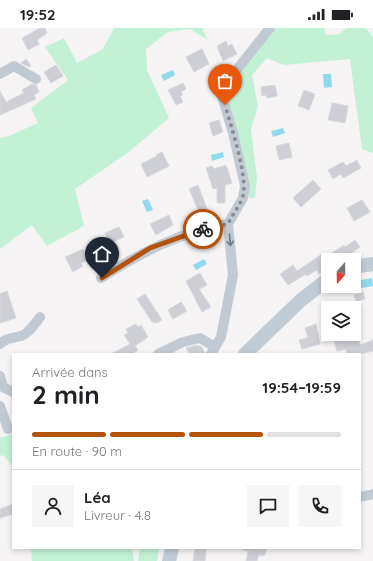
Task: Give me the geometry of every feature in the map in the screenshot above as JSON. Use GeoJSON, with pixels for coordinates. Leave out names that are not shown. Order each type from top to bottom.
{"type":"FeatureCollection","features":[{"type":"Feature","properties":{"kind":"street"},"geometry":{"type":"LineString","coordinates":[[160,353],[183,342],[200,338],[214,348],[221,337],[233,275],[228,224],[242,198],[245,186],[233,133],[222,96],[223,87],[270,28]]}},
{"type":"Feature","properties":{"kind":"street"},"geometry":{"type":"LineString","coordinates":[[0,74],[14,66],[36,79]]}},
{"type":"Feature","properties":{"kind":"street"},"geometry":{"type":"LineString","coordinates":[[102,278],[150,248],[210,226],[228,224]]}},
{"type":"Feature","properties":{"kind":"street"},"geometry":{"type":"LineString","coordinates":[[361,266],[373,264]]}},
{"type":"Feature","properties":{"kind":"street"},"geometry":{"type":"LineString","coordinates":[[246,353],[300,301],[321,284]]}},
{"type":"Feature","properties":{"kind":"street"},"geometry":{"type":"LineString","coordinates":[[0,344],[4,340],[22,336],[28,332],[40,318]]}},
{"type":"Feature","properties":{"kind":"street"},"geometry":{"type":"LineString","coordinates":[[0,376],[3,387],[12,392]]}},
{"type":"Feature","properties":{"kind":"street"},"geometry":{"type":"LineString","coordinates":[[0,406],[7,430]]}},
{"type":"Feature","properties":{"kind":"street"},"geometry":{"type":"LineString","coordinates":[[361,497],[373,494]]}},
{"type":"Feature","properties":{"kind":"street"},"geometry":{"type":"LineString","coordinates":[[169,561],[172,549]]}},
{"type":"Feature","properties":{"kind":"green space"},"geometry":{"type":"Polygon","coordinates":[[[114,28],[202,28],[208,40],[190,29],[168,32],[146,49],[147,70],[169,118],[126,154],[75,189],[84,226],[47,246],[32,225],[0,249],[0,138],[9,136],[38,123],[31,108],[68,80],[45,47],[64,38],[77,63],[103,49],[114,28]]]}},
{"type":"Feature","properties":{"kind":"green space"},"geometry":{"type":"Polygon","coordinates":[[[276,28],[324,28],[326,35],[339,34],[347,28],[366,28],[373,37],[373,153],[362,149],[350,59],[284,65],[267,58],[252,75],[258,106],[251,129],[257,177],[255,197],[249,199],[247,178],[227,94],[230,85],[276,28]]]}},
{"type":"Feature","properties":{"kind":"green space"},"geometry":{"type":"Polygon","coordinates":[[[12,434],[12,466],[3,455],[0,456],[0,438],[12,434]]]}},
{"type":"Feature","properties":{"kind":"green space"},"geometry":{"type":"Polygon","coordinates":[[[31,549],[132,549],[134,561],[32,561],[31,549]]]}},
{"type":"Feature","properties":{"kind":"green space"},"geometry":{"type":"Polygon","coordinates":[[[140,549],[159,549],[157,561],[138,561],[140,549]]]}},
{"type":"Feature","properties":{"kind":"water"},"geometry":{"type":"Polygon","coordinates":[[[173,70],[175,75],[164,81],[161,75],[173,70]]]}},
{"type":"Feature","properties":{"kind":"water"},"geometry":{"type":"Polygon","coordinates":[[[323,74],[331,74],[332,87],[324,88],[323,74]]]}},
{"type":"Feature","properties":{"kind":"water"},"geometry":{"type":"Polygon","coordinates":[[[283,128],[285,133],[273,137],[271,131],[283,128]]]}},
{"type":"Feature","properties":{"kind":"water"},"geometry":{"type":"Polygon","coordinates":[[[223,152],[224,157],[212,161],[211,155],[223,152]]]}},
{"type":"Feature","properties":{"kind":"water"},"geometry":{"type":"Polygon","coordinates":[[[148,199],[153,210],[147,212],[142,201],[148,199]]]}},
{"type":"Feature","properties":{"kind":"water"},"geometry":{"type":"Polygon","coordinates":[[[204,259],[207,264],[196,270],[193,265],[204,259]]]}},
{"type":"Feature","properties":{"kind":"water"},"geometry":{"type":"Polygon","coordinates":[[[372,278],[373,286],[361,288],[361,280],[372,278]]]}},
{"type":"Feature","properties":{"kind":"building"},"geometry":{"type":"Polygon","coordinates":[[[40,28],[45,28],[47,33],[37,40],[39,44],[28,50],[22,38],[40,28]]]}},
{"type":"Feature","properties":{"kind":"building"},"geometry":{"type":"Polygon","coordinates":[[[226,41],[228,46],[232,44],[237,54],[223,61],[217,46],[226,41]]]}},
{"type":"Feature","properties":{"kind":"building"},"geometry":{"type":"Polygon","coordinates":[[[202,49],[209,64],[194,72],[186,57],[202,49]]]}},
{"type":"Feature","properties":{"kind":"building"},"geometry":{"type":"Polygon","coordinates":[[[26,59],[31,66],[29,67],[21,63],[26,59]]]}},
{"type":"Feature","properties":{"kind":"building"},"geometry":{"type":"Polygon","coordinates":[[[56,65],[63,76],[51,83],[44,72],[56,65]]]}},
{"type":"Feature","properties":{"kind":"building"},"geometry":{"type":"Polygon","coordinates":[[[183,83],[186,89],[181,92],[183,95],[180,96],[183,102],[176,105],[168,90],[183,83]]]}},
{"type":"Feature","properties":{"kind":"building"},"geometry":{"type":"Polygon","coordinates":[[[32,84],[36,85],[39,92],[34,95],[36,99],[0,115],[0,91],[6,102],[24,93],[22,90],[32,84]]]}},
{"type":"Feature","properties":{"kind":"building"},"geometry":{"type":"Polygon","coordinates":[[[275,85],[277,96],[267,98],[266,95],[262,96],[261,87],[275,85]]]}},
{"type":"Feature","properties":{"kind":"building"},"geometry":{"type":"Polygon","coordinates":[[[304,90],[315,94],[309,110],[298,106],[304,90]]]}},
{"type":"Feature","properties":{"kind":"building"},"geometry":{"type":"Polygon","coordinates":[[[332,103],[348,106],[345,123],[328,120],[332,103]]]}},
{"type":"Feature","properties":{"kind":"building"},"geometry":{"type":"Polygon","coordinates":[[[219,120],[223,132],[213,136],[209,123],[219,120]]]}},
{"type":"Feature","properties":{"kind":"building"},"geometry":{"type":"Polygon","coordinates":[[[289,143],[292,157],[279,160],[276,146],[289,143]]]}},
{"type":"Feature","properties":{"kind":"building"},"geometry":{"type":"Polygon","coordinates":[[[162,152],[169,166],[147,177],[141,164],[162,152]]]}},
{"type":"Feature","properties":{"kind":"building"},"geometry":{"type":"Polygon","coordinates":[[[357,160],[361,168],[343,178],[341,174],[333,179],[328,170],[343,162],[346,166],[357,160]]]}},
{"type":"Feature","properties":{"kind":"building"},"geometry":{"type":"Polygon","coordinates":[[[226,165],[232,183],[225,185],[225,203],[217,203],[217,188],[213,189],[206,168],[212,166],[214,169],[226,165]]]}},
{"type":"Feature","properties":{"kind":"building"},"geometry":{"type":"Polygon","coordinates":[[[313,180],[321,189],[301,207],[293,198],[313,180]]]}},
{"type":"Feature","properties":{"kind":"building"},"geometry":{"type":"Polygon","coordinates":[[[198,185],[207,209],[199,212],[189,189],[198,185]]]}},
{"type":"Feature","properties":{"kind":"building"},"geometry":{"type":"Polygon","coordinates":[[[362,200],[370,212],[354,221],[347,208],[362,200]]]}},
{"type":"Feature","properties":{"kind":"building"},"geometry":{"type":"Polygon","coordinates":[[[169,215],[173,225],[156,235],[150,224],[169,215]]]}},
{"type":"Feature","properties":{"kind":"building"},"geometry":{"type":"Polygon","coordinates":[[[119,227],[124,237],[110,243],[105,233],[119,227]]]}},
{"type":"Feature","properties":{"kind":"building"},"geometry":{"type":"Polygon","coordinates":[[[355,240],[360,247],[351,253],[332,253],[344,245],[345,247],[355,240]]]}},
{"type":"Feature","properties":{"kind":"building"},"geometry":{"type":"Polygon","coordinates":[[[83,249],[88,260],[81,263],[83,266],[73,272],[65,257],[83,249]]]}},
{"type":"Feature","properties":{"kind":"building"},"geometry":{"type":"Polygon","coordinates":[[[321,255],[321,273],[319,274],[317,270],[307,276],[306,274],[288,285],[280,274],[293,265],[297,271],[321,255]]]}},
{"type":"Feature","properties":{"kind":"building"},"geometry":{"type":"Polygon","coordinates":[[[200,273],[207,285],[199,289],[211,307],[202,312],[186,281],[200,273]]]}},
{"type":"Feature","properties":{"kind":"building"},"geometry":{"type":"Polygon","coordinates":[[[7,291],[16,318],[0,323],[0,294],[7,291]]]}},
{"type":"Feature","properties":{"kind":"building"},"geometry":{"type":"Polygon","coordinates":[[[363,292],[365,299],[356,301],[354,295],[363,292]]]}},
{"type":"Feature","properties":{"kind":"building"},"geometry":{"type":"Polygon","coordinates":[[[145,294],[162,320],[157,323],[152,322],[137,299],[145,294]]]}},
{"type":"Feature","properties":{"kind":"building"},"geometry":{"type":"Polygon","coordinates":[[[181,302],[187,311],[173,319],[168,310],[181,302]]]}},
{"type":"Feature","properties":{"kind":"building"},"geometry":{"type":"Polygon","coordinates":[[[136,324],[138,327],[141,325],[148,337],[135,346],[138,350],[134,353],[113,353],[130,344],[124,335],[128,333],[126,329],[136,324]]]}},
{"type":"Feature","properties":{"kind":"building"},"geometry":{"type":"Polygon","coordinates":[[[316,324],[320,344],[302,349],[299,340],[308,338],[305,328],[316,324]]]}},
{"type":"Feature","properties":{"kind":"building"},"geometry":{"type":"Polygon","coordinates":[[[373,340],[373,351],[361,354],[347,353],[346,349],[337,351],[334,341],[359,341],[360,345],[373,340]]]}},
{"type":"Feature","properties":{"kind":"building"},"geometry":{"type":"Polygon","coordinates":[[[197,345],[202,347],[205,353],[189,353],[186,348],[197,345]]]}},
{"type":"Feature","properties":{"kind":"building"},"geometry":{"type":"Polygon","coordinates":[[[12,504],[12,514],[0,518],[0,509],[12,504]]]}},
{"type":"Feature","properties":{"kind":"building"},"geometry":{"type":"Polygon","coordinates":[[[195,549],[206,549],[205,561],[193,561],[195,549]]]}},
{"type":"Feature","properties":{"kind":"building"},"geometry":{"type":"Polygon","coordinates":[[[267,549],[264,556],[259,555],[257,561],[246,561],[248,552],[251,552],[242,550],[267,549]]]}},
{"type":"Feature","properties":{"kind":"way so far"},"geometry":{"type":"LineString","coordinates":[[203,229],[210,226],[228,224],[242,198],[245,186],[225,105]]}},
{"type":"Feature","properties":{"kind":"route"},"geometry":{"type":"LineString","coordinates":[[102,278],[150,248],[203,229]]}}]}
